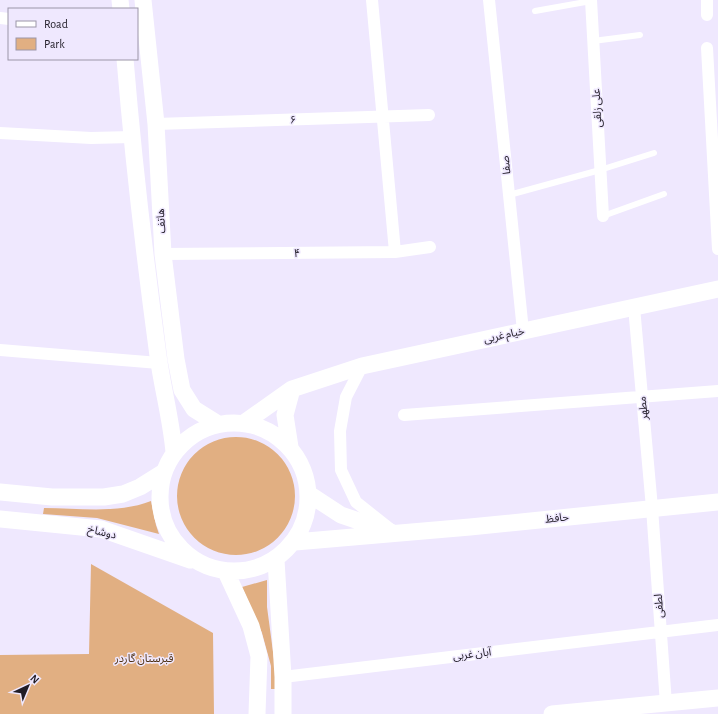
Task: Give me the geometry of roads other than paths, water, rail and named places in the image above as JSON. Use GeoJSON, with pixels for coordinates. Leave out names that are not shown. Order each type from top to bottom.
{"type":"FeatureCollection","features":[{"type":"Feature","properties":{"kind":"street","name":"هاتف"},"geometry":{"type":"LineString","coordinates":[[143,0],[156,124],[163,254],[176,359],[182,390],[194,409],[218,424]]}},
{"type":"Feature","properties":{"kind":"street"},"geometry":{"type":"LineString","coordinates":[[372,0],[395,252]]}},
{"type":"Feature","properties":{"kind":"street","name":"صفا"},"geometry":{"type":"LineString","coordinates":[[489,0],[524,331]]}},
{"type":"Feature","properties":{"kind":"street"},"geometry":{"type":"LineString","coordinates":[[707,0],[707,15]]}},
{"type":"Feature","properties":{"kind":"street","name":"علی زلقی"},"geometry":{"type":"LineString","coordinates":[[591,1],[603,216]]}},
{"type":"Feature","properties":{"kind":"street"},"geometry":{"type":"LineString","coordinates":[[707,48],[718,250]]}},
{"type":"Feature","properties":{"kind":"street","name":"هاتف"},"geometry":{"type":"LineString","coordinates":[[125,60],[144,256],[164,394],[170,416],[174,452]]}},
{"type":"Feature","properties":{"kind":"street","name":"۶"},"geometry":{"type":"LineString","coordinates":[[156,124],[429,115]]}},
{"type":"Feature","properties":{"kind":"street"},"geometry":{"type":"LineString","coordinates":[[0,133],[91,138],[132,136]]}},
{"type":"Feature","properties":{"kind":"street","name":"۴"},"geometry":{"type":"LineString","coordinates":[[163,254],[395,252],[430,247]]}},
{"type":"Feature","properties":{"kind":"street"},"geometry":{"type":"LineString","coordinates":[[144,256],[163,254]]}},
{"type":"Feature","properties":{"kind":"street","name":"خیام غربی"},"geometry":{"type":"LineString","coordinates":[[244,423],[292,390],[362,366],[718,289]]}},
{"type":"Feature","properties":{"kind":"street","name":"مطهر"},"geometry":{"type":"LineString","coordinates":[[634,307],[652,508]]}},
{"type":"Feature","properties":{"kind":"street"},"geometry":{"type":"LineString","coordinates":[[0,350],[159,363]]}},
{"type":"Feature","properties":{"kind":"street"},"geometry":{"type":"LineString","coordinates":[[362,366],[346,397],[340,431],[341,470],[356,502],[397,534]]}},
{"type":"Feature","properties":{"kind":"street"},"geometry":{"type":"LineString","coordinates":[[164,394],[182,390]]}},
{"type":"Feature","properties":{"kind":"street"},"geometry":{"type":"LineString","coordinates":[[290,446],[285,415],[292,390]]}},
{"type":"Feature","properties":{"kind":"street"},"geometry":{"type":"LineString","coordinates":[[404,415],[718,391]]}},
{"type":"Feature","properties":{"kind":"street"},"geometry":{"type":"LineString","coordinates":[[201,564],[183,551],[170,534],[162,514],[160,493],[164,472],[174,452],[194,434],[218,424],[244,423],[269,431],[290,446],[304,468],[309,494],[306,519],[295,542],[276,560],[252,570],[226,572],[251,626],[259,656],[257,714]]}},
{"type":"Feature","properties":{"kind":"street"},"geometry":{"type":"LineString","coordinates":[[0,492],[52,497],[104,497],[123,494],[140,487],[164,472]]}},
{"type":"Feature","properties":{"kind":"street"},"geometry":{"type":"LineString","coordinates":[[309,494],[341,515],[397,534]]}},
{"type":"Feature","properties":{"kind":"street","name":"حافظ"},"geometry":{"type":"LineString","coordinates":[[295,542],[397,534],[718,502]]}},
{"type":"Feature","properties":{"kind":"street","name":"لطفی"},"geometry":{"type":"LineString","coordinates":[[652,508],[666,704]]}},
{"type":"Feature","properties":{"kind":"street","name":"دوشاخ"},"geometry":{"type":"LineString","coordinates":[[0,519],[101,529],[226,572]]}},
{"type":"Feature","properties":{"kind":"street"},"geometry":{"type":"LineString","coordinates":[[276,560],[283,677],[283,714]]}},
{"type":"Feature","properties":{"kind":"street","name":"آبان غربی"},"geometry":{"type":"LineString","coordinates":[[283,677],[660,630],[718,625]]}},
{"type":"Feature","properties":{"kind":"street"},"geometry":{"type":"LineString","coordinates":[[552,714],[718,698]]}},
{"type":"Feature","properties":{"kind":"lane"},"geometry":{"type":"LineString","coordinates":[[535,11],[591,1]]}},
{"type":"Feature","properties":{"kind":"lane"},"geometry":{"type":"LineString","coordinates":[[593,41],[640,34]]}},
{"type":"Feature","properties":{"kind":"lane"},"geometry":{"type":"LineString","coordinates":[[509,195],[600,170],[654,153]]}},
{"type":"Feature","properties":{"kind":"lane"},"geometry":{"type":"LineString","coordinates":[[603,216],[664,194]]}},
{"type":"Feature","properties":{"kind":"park label","name":"قبرستان گاردر"},"geometry":{"type":"Point","coordinates":[144,658]}}]}
